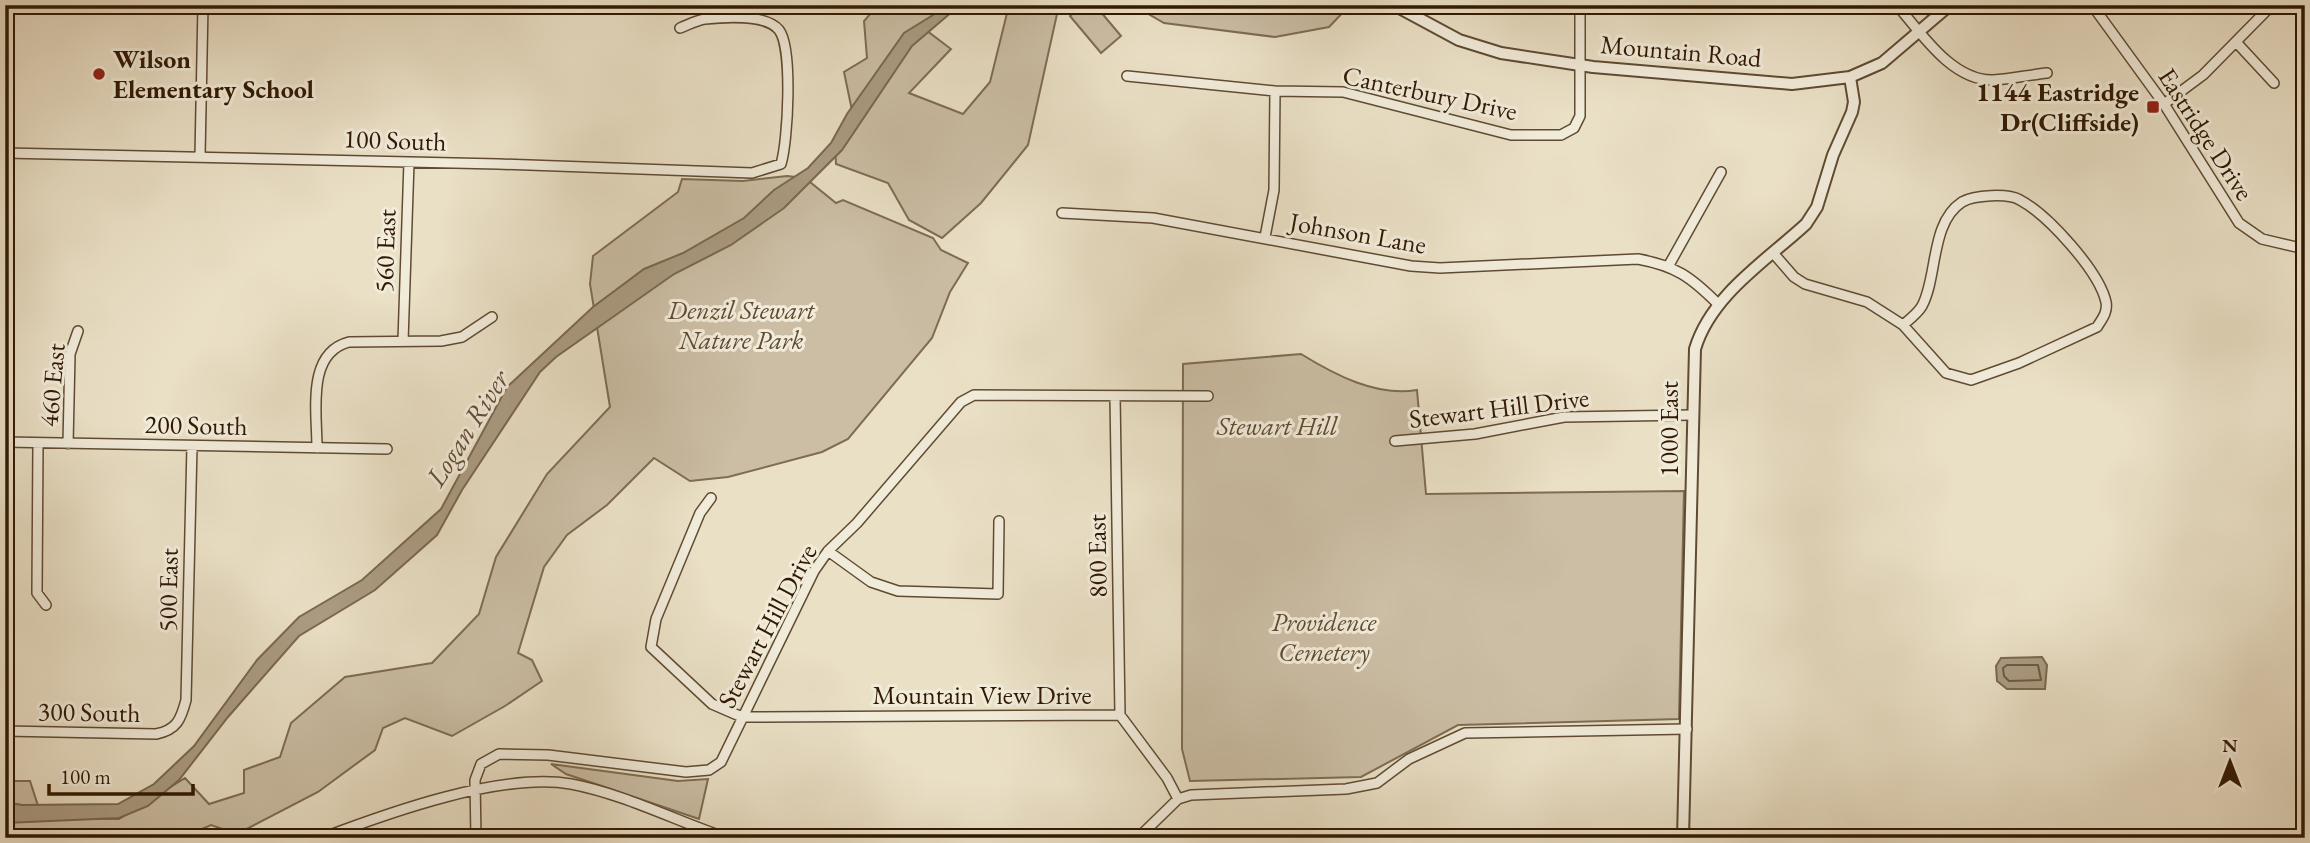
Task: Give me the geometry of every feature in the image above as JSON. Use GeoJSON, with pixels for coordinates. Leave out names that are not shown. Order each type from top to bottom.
{"type":"FeatureCollection","features":[{"type":"Feature","properties":{"kind":"street"},"geometry":{"type":"LineString","coordinates":[[200,156],[203,5]]}},
{"type":"Feature","properties":{"kind":"street","name":"Mountain Road"},"geometry":{"type":"LineString","coordinates":[[1394,5],[1459,40],[1501,53],[1581,65],[1792,84],[1850,76],[1882,63],[1950,5]]}},
{"type":"Feature","properties":{"kind":"street","name":"Canterbury Drive"},"geometry":{"type":"LineString","coordinates":[[1127,76],[1275,92],[1343,92],[1491,132],[1561,135],[1574,128],[1580,116],[1580,5]]}},
{"type":"Feature","properties":{"kind":"street"},"geometry":{"type":"LineString","coordinates":[[1897,5],[1955,68],[1971,77],[1991,80],[2047,73]]}},
{"type":"Feature","properties":{"kind":"street"},"geometry":{"type":"LineString","coordinates":[[2164,104],[2203,75],[2272,5]]}},
{"type":"Feature","properties":{"kind":"street","name":"Eastridge Drive"},"geometry":{"type":"LineString","coordinates":[[2097,7],[2164,104],[2239,223],[2262,239],[2305,249]]}},
{"type":"Feature","properties":{"kind":"street","name":"100 South"},"geometry":{"type":"LineString","coordinates":[[5,153],[200,156],[752,173],[781,164],[788,143],[786,45],[778,29],[763,20],[703,19],[680,28]]}},
{"type":"Feature","properties":{"kind":"street"},"geometry":{"type":"LineString","coordinates":[[2236,42],[2274,83]]}},
{"type":"Feature","properties":{"kind":"street","name":"1000 East"},"geometry":{"type":"LineString","coordinates":[[1683,838],[1695,349],[1700,330],[1718,304],[1806,224],[1817,207],[1833,155],[1852,112],[1854,102],[1850,76]]}},
{"type":"Feature","properties":{"kind":"street"},"geometry":{"type":"LineString","coordinates":[[1265,237],[1276,167],[1275,92]]}},
{"type":"Feature","properties":{"kind":"street","name":"560 East"},"geometry":{"type":"LineString","coordinates":[[404,341],[409,162]]}},
{"type":"Feature","properties":{"kind":"street"},"geometry":{"type":"LineString","coordinates":[[1669,265],[1721,172]]}},
{"type":"Feature","properties":{"kind":"street"},"geometry":{"type":"LineString","coordinates":[[1773,254],[1794,277],[1805,284],[1867,302],[1903,325],[1946,373],[1971,380],[2073,340],[2097,327],[2105,315],[2106,303],[2090,272],[2038,212],[2017,198],[1984,197],[1964,201],[1949,215],[1922,307],[1903,325]]}},
{"type":"Feature","properties":{"kind":"street","name":"Johnson Lane"},"geometry":{"type":"LineString","coordinates":[[1062,213],[1153,218],[1411,266],[1440,268],[1638,259],[1669,265],[1697,282],[1718,304]]}},
{"type":"Feature","properties":{"kind":"street"},"geometry":{"type":"LineString","coordinates":[[317,447],[319,369],[328,352],[337,345],[349,342],[441,341],[462,337],[492,317]]}},
{"type":"Feature","properties":{"kind":"street","name":"460 East"},"geometry":{"type":"LineString","coordinates":[[68,444],[70,354],[78,331]]}},
{"type":"Feature","properties":{"kind":"street","name":"Stewart Hill Drive"},"geometry":{"type":"LineString","coordinates":[[475,792],[481,764],[499,754],[548,755],[686,772],[709,770],[721,762],[814,572],[828,551],[857,523],[961,402],[974,395],[1208,396]]}},
{"type":"Feature","properties":{"kind":"street","name":"800 East"},"geometry":{"type":"LineString","coordinates":[[1115,396],[1120,715]]}},
{"type":"Feature","properties":{"kind":"street","name":"Stewart Hill Drive"},"geometry":{"type":"LineString","coordinates":[[1395,441],[1475,434],[1564,417],[1692,415]]}},
{"type":"Feature","properties":{"kind":"street","name":"200 South"},"geometry":{"type":"LineString","coordinates":[[5,442],[387,449]]}},
{"type":"Feature","properties":{"kind":"street"},"geometry":{"type":"LineString","coordinates":[[38,443],[37,593],[46,605]]}},
{"type":"Feature","properties":{"kind":"street","name":"500 East"},"geometry":{"type":"LineString","coordinates":[[171,731],[181,718],[186,700],[192,446]]}},
{"type":"Feature","properties":{"kind":"street"},"geometry":{"type":"LineString","coordinates":[[711,498],[700,513],[656,619],[651,647],[712,704],[742,717]]}},
{"type":"Feature","properties":{"kind":"street"},"geometry":{"type":"LineString","coordinates":[[828,551],[871,582],[898,591],[998,594],[999,521]]}},
{"type":"Feature","properties":{"kind":"street","name":"Mountain View Drive"},"geometry":{"type":"LineString","coordinates":[[742,717],[1120,715],[1167,778],[1178,799]]}},
{"type":"Feature","properties":{"kind":"street"},"geometry":{"type":"LineString","coordinates":[[1138,838],[1178,799],[1191,795],[1346,789],[1377,783],[1409,759],[1465,733],[1687,729]]}},
{"type":"Feature","properties":{"kind":"street","name":"300 South"},"geometry":{"type":"LineString","coordinates":[[5,731],[156,734],[171,731]]}},
{"type":"Feature","properties":{"kind":"street"},"geometry":{"type":"LineString","coordinates":[[322,838],[388,813],[522,783],[569,784],[727,838]]}},
{"type":"Feature","properties":{"kind":"street"},"geometry":{"type":"LineString","coordinates":[[475,792],[476,838]]}},
{"type":"Feature","properties":{"kind":"green space"},"geometry":{"type":"Polygon","coordinates":[[[878,5],[946,5],[926,30],[951,49],[909,93],[963,114],[990,82],[1009,5],[1059,5],[1028,145],[981,203],[942,238],[909,220],[888,183],[836,164],[835,146],[854,120],[844,72],[867,58],[864,21],[878,5]]]}},
{"type":"Feature","properties":{"kind":"green space"},"geometry":{"type":"Polygon","coordinates":[[[1083,5],[1095,5],[1121,36],[1101,53],[1070,16],[1083,5]]]}},
{"type":"Feature","properties":{"kind":"green space"},"geometry":{"type":"Polygon","coordinates":[[[1133,5],[1349,6],[1329,27],[1275,37],[1164,23],[1133,5]]]}},
{"type":"Feature","properties":{"kind":"green space","name":"Denzil Stewart Nature Park"},"geometry":{"type":"Polygon","coordinates":[[[787,176],[805,178],[836,203],[843,200],[933,238],[941,250],[968,263],[950,292],[932,338],[848,439],[822,452],[728,477],[690,481],[654,458],[607,505],[567,535],[544,567],[518,653],[532,660],[542,681],[452,736],[405,718],[383,728],[375,750],[318,792],[237,834],[211,825],[181,838],[5,838],[5,781],[30,781],[42,818],[119,819],[185,778],[209,804],[244,793],[244,770],[280,757],[291,723],[345,677],[432,663],[479,614],[496,557],[547,474],[610,407],[590,284],[593,256],[678,192],[682,179],[743,181],[787,176]]]}},
{"type":"Feature","properties":{"kind":"green space","name":"Providence Cemetery"},"geometry":{"type":"Polygon","coordinates":[[[1301,354],[1342,376],[1372,387],[1417,390],[1426,494],[1684,491],[1679,719],[1458,725],[1361,777],[1190,781],[1182,749],[1183,364],[1301,354]]]}},
{"type":"Feature","properties":{"kind":"green space"},"geometry":{"type":"Polygon","coordinates":[[[551,764],[678,781],[708,779],[699,819],[566,774],[551,764]]]}},
{"type":"Feature","properties":{"kind":"water"},"geometry":{"type":"Polygon","coordinates":[[[941,5],[960,5],[912,46],[842,150],[784,208],[731,245],[674,274],[556,357],[540,372],[462,490],[437,535],[375,590],[299,636],[228,717],[179,780],[148,806],[119,818],[5,823],[5,802],[22,805],[118,804],[154,784],[194,746],[257,660],[299,617],[362,580],[441,509],[507,387],[593,307],[644,269],[683,253],[744,218],[774,190],[808,168],[831,143],[847,114],[904,33],[933,15],[941,5]]]}},
{"type":"Feature","properties":{"kind":"water"},"geometry":{"type":"Polygon","coordinates":[[[2042,657],[2047,665],[2045,689],[2007,689],[1997,681],[1996,666],[2001,658],[2042,657]]]}},
{"type":"Feature","properties":{"kind":"place","name":"Wilson Elementary School"},"geometry":{"type":"Point","coordinates":[99,74]}},
{"type":"Feature","properties":{"kind":"place","name":"1144 Eastridge Dr(Cliffside)"},"geometry":{"type":"Point","coordinates":[2153,107]}},
{"type":"Feature","properties":{"kind":"park label","name":"Stewart Hill"},"geometry":{"type":"Point","coordinates":[1277,426]}},
{"type":"Feature","properties":{"kind":"water label","name":"Logan River"},"geometry":{"type":"Point","coordinates":[467,428]}}]}
